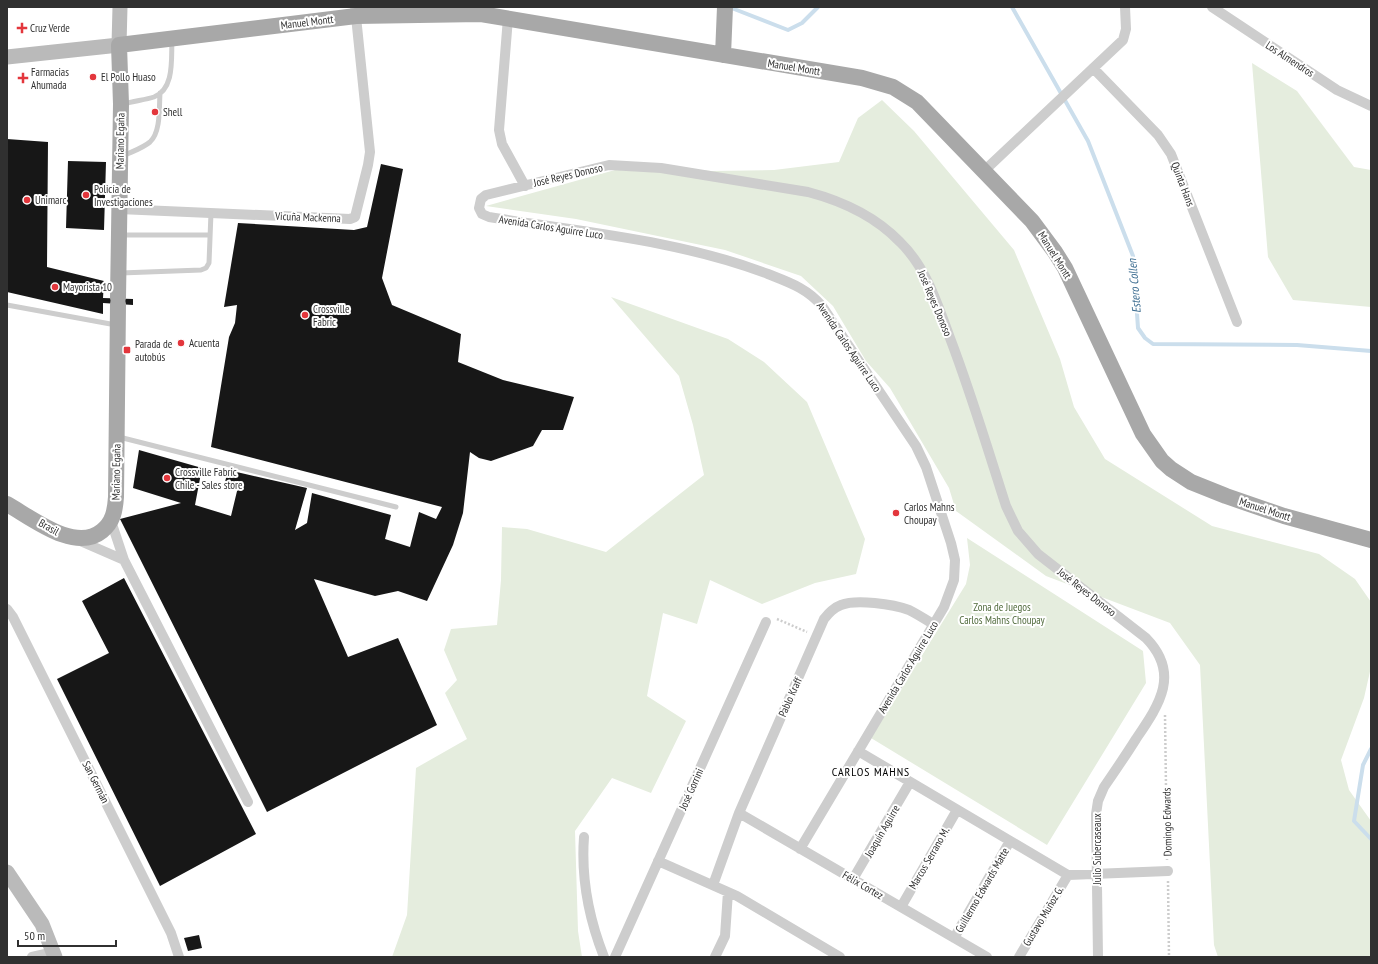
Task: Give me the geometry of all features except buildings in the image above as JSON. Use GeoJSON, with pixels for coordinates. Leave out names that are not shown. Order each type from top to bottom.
{"type":"FeatureCollection","features":[{"type":"Feature","properties":{"kind":"main road","name":"Mariano Egaña"},"geometry":{"type":"LineString","coordinates":[[111,520],[115,506],[121,104],[119,45],[120,7]]}},
{"type":"Feature","properties":{"kind":"main road"},"geometry":{"type":"LineString","coordinates":[[723,55],[725,7]]}},
{"type":"Feature","properties":{"kind":"main road","name":"Manuel Montt"},"geometry":{"type":"LineString","coordinates":[[7,57],[173,39],[356,12],[455,11],[508,18],[862,78],[893,87],[905,94],[928,112],[1032,221],[1055,252],[1065,268],[1143,434],[1162,461],[1171,469],[1191,482],[1226,496],[1284,516],[1371,540]]}},
{"type":"Feature","properties":{"kind":"main road","name":"Brasil"},"geometry":{"type":"LineString","coordinates":[[7,504],[61,534],[77,539],[94,536],[101,532],[111,520]]}},
{"type":"Feature","properties":{"kind":"main road"},"geometry":{"type":"LineString","coordinates":[[7,872],[37,916],[54,955]]}},
{"type":"Feature","properties":{"kind":"street"},"geometry":{"type":"LineString","coordinates":[[984,170],[1123,40],[1126,30],[1125,7]]}},
{"type":"Feature","properties":{"kind":"street","name":"Los Almendros"},"geometry":{"type":"LineString","coordinates":[[1212,7],[1337,90],[1371,106]]}},
{"type":"Feature","properties":{"kind":"street","name":"Vicuña Mackenna"},"geometry":{"type":"LineString","coordinates":[[119,208],[211,214],[350,219],[355,217],[370,152],[356,12]]}},
{"type":"Feature","properties":{"kind":"street"},"geometry":{"type":"LineString","coordinates":[[508,18],[499,130],[502,144],[525,186]]}},
{"type":"Feature","properties":{"kind":"street","name":"Quinta Hans"},"geometry":{"type":"LineString","coordinates":[[1093,68],[1158,135],[1171,154],[1237,322]]}},
{"type":"Feature","properties":{"kind":"street","name":"José Reyes Donoso"},"geometry":{"type":"LineString","coordinates":[[525,186],[609,166],[661,168],[808,192],[852,208],[886,229],[910,253],[928,283],[959,363],[1006,506],[1018,531],[1038,554],[1152,645],[1162,664],[1164,687]]}},
{"type":"Feature","properties":{"kind":"street","name":"Avenida Carlos Aguirre Luco"},"geometry":{"type":"LineString","coordinates":[[525,186],[483,197],[479,202],[480,211],[489,217],[700,252],[792,283],[805,290],[817,299],[913,442],[926,467],[951,543],[955,560],[952,590],[800,848]]}},
{"type":"Feature","properties":{"kind":"street"},"geometry":{"type":"LineString","coordinates":[[111,520],[124,560],[248,802]]}},
{"type":"Feature","properties":{"kind":"street"},"geometry":{"type":"LineString","coordinates":[[77,539],[124,560]]}},
{"type":"Feature","properties":{"kind":"street","name":"Pablo Kraff"},"geometry":{"type":"LineString","coordinates":[[713,885],[739,813],[828,613],[835,608],[850,603],[894,606],[910,611],[933,624]]}},
{"type":"Feature","properties":{"kind":"street","name":"San Germán"},"geometry":{"type":"LineString","coordinates":[[7,609],[16,622],[168,926],[179,957]]}},
{"type":"Feature","properties":{"kind":"street","name":"José Gorrini"},"geometry":{"type":"LineString","coordinates":[[615,957],[766,622]]}},
{"type":"Feature","properties":{"kind":"street","name":"Julio Subercaseaux"},"geometry":{"type":"LineString","coordinates":[[1098,957],[1096,814],[1101,794],[1154,713],[1164,687]]}},
{"type":"Feature","properties":{"kind":"street"},"geometry":{"type":"LineString","coordinates":[[858,751],[1068,874],[1168,872]]}},
{"type":"Feature","properties":{"kind":"street","name":"Joaquín Aguirre"},"geometry":{"type":"LineString","coordinates":[[853,880],[910,782]]}},
{"type":"Feature","properties":{"kind":"street","name":"Marcos Serrano M."},"geometry":{"type":"LineString","coordinates":[[901,907],[957,810]]}},
{"type":"Feature","properties":{"kind":"street","name":"Félix Cortez"},"geometry":{"type":"LineString","coordinates":[[739,813],[987,957]]}},
{"type":"Feature","properties":{"kind":"street"},"geometry":{"type":"LineString","coordinates":[[584,837],[583,868],[586,890],[592,920],[604,957]]}},
{"type":"Feature","properties":{"kind":"street","name":"Guillermo Edwards Matte"},"geometry":{"type":"LineString","coordinates":[[954,938],[1010,841]]}},
{"type":"Feature","properties":{"kind":"street"},"geometry":{"type":"LineString","coordinates":[[658,861],[713,885],[763,910],[840,957]]}},
{"type":"Feature","properties":{"kind":"street","name":"Gustavo Muñoz G."},"geometry":{"type":"LineString","coordinates":[[1019,957],[1068,874]]}},
{"type":"Feature","properties":{"kind":"street"},"geometry":{"type":"LineString","coordinates":[[715,957],[724,936],[728,892]]}},
{"type":"Feature","properties":{"kind":"street"},"geometry":{"type":"LineString","coordinates":[[32,957],[54,955]]}},
{"type":"Feature","properties":{"kind":"lane"},"geometry":{"type":"LineString","coordinates":[[121,104],[154,96],[160,93],[169,80],[173,39]]}},
{"type":"Feature","properties":{"kind":"lane"},"geometry":{"type":"LineString","coordinates":[[120,157],[146,145],[153,138],[157,128],[160,93]]}},
{"type":"Feature","properties":{"kind":"lane"},"geometry":{"type":"LineString","coordinates":[[118,273],[201,270],[206,268],[209,263],[211,214]]}},
{"type":"Feature","properties":{"kind":"lane"},"geometry":{"type":"LineString","coordinates":[[119,235],[210,235]]}},
{"type":"Feature","properties":{"kind":"lane"},"geometry":{"type":"LineString","coordinates":[[7,305],[118,325]]}},
{"type":"Feature","properties":{"kind":"lane"},"geometry":{"type":"LineString","coordinates":[[116,436],[396,507]]}},
{"type":"Feature","properties":{"kind":"path"},"geometry":{"type":"LineString","coordinates":[[766,622],[771,618],[777,619],[817,636]]}},
{"type":"Feature","properties":{"kind":"path","name":"Domingo Edwards"},"geometry":{"type":"LineString","coordinates":[[1164,710],[1169,957]]}},
{"type":"Feature","properties":{"kind":"green space"},"geometry":{"type":"Polygon","coordinates":[[[1252,63],[1297,91],[1354,167],[1371,170],[1371,307],[1293,300],[1268,257],[1252,63]]]}},
{"type":"Feature","properties":{"kind":"green space"},"geometry":{"type":"Polygon","coordinates":[[[882,100],[914,131],[1014,250],[1060,359],[1074,407],[1105,459],[1212,526],[1319,554],[1355,579],[1371,602],[1371,667],[1364,698],[1341,760],[1349,790],[1371,821],[1371,957],[1218,957],[1214,945],[1200,665],[1170,623],[1046,576],[956,511],[949,488],[890,388],[866,361],[833,306],[801,276],[725,250],[576,219],[486,206],[633,165],[712,171],[774,170],[839,162],[858,118],[882,100]]]}},
{"type":"Feature","properties":{"kind":"green space"},"geometry":{"type":"Polygon","coordinates":[[[611,297],[728,339],[764,362],[807,402],[865,539],[856,574],[815,583],[762,604],[710,580],[697,624],[663,613],[647,696],[686,721],[651,793],[612,778],[575,831],[578,931],[582,957],[392,957],[407,915],[416,768],[467,739],[445,693],[457,680],[444,650],[451,629],[497,625],[501,580],[502,527],[527,529],[606,552],[704,475],[693,425],[679,376],[611,297]]]}},
{"type":"Feature","properties":{"kind":"green space","name":"Zona de Juegos Carlos Mahns Choupay"},"geometry":{"type":"Polygon","coordinates":[[[967,538],[1143,651],[1146,683],[1047,845],[871,738],[966,584],[970,565],[967,538]]]}},
{"type":"Feature","properties":{"kind":"waterway","name":"Estero Collen"},"geometry":{"type":"LineString","coordinates":[[729,7],[788,30],[802,23],[818,7]]}},
{"type":"Feature","properties":{"kind":"waterway","name":"Estero Collen"},"geometry":{"type":"LineString","coordinates":[[1012,7],[1088,141],[1133,256],[1138,328],[1145,338],[1153,344],[1297,345],[1371,351]]}},
{"type":"Feature","properties":{"kind":"waterway","name":"Estero Collen"},"geometry":{"type":"LineString","coordinates":[[1371,749],[1363,765],[1354,821],[1371,839]]}},
{"type":"Feature","properties":{"kind":"place","name":"Cruz Verde"},"geometry":{"type":"Point","coordinates":[22,28]}},
{"type":"Feature","properties":{"kind":"place","name":"El Pollo Huaso"},"geometry":{"type":"Point","coordinates":[93,77]}},
{"type":"Feature","properties":{"kind":"place","name":"Farmacias Ahumada"},"geometry":{"type":"Point","coordinates":[23,78]}},
{"type":"Feature","properties":{"kind":"place","name":"Shell"},"geometry":{"type":"Point","coordinates":[155,112]}},
{"type":"Feature","properties":{"kind":"place","name":"Policía de Investigaciones"},"geometry":{"type":"Point","coordinates":[86,195]}},
{"type":"Feature","properties":{"kind":"place","name":"Unimarc"},"geometry":{"type":"Point","coordinates":[27,200]}},
{"type":"Feature","properties":{"kind":"place","name":"Mayorista 10"},"geometry":{"type":"Point","coordinates":[55,287]}},
{"type":"Feature","properties":{"kind":"place","name":"Crossville Fabric"},"geometry":{"type":"Point","coordinates":[305,315]}},
{"type":"Feature","properties":{"kind":"place","name":"Acuenta"},"geometry":{"type":"Point","coordinates":[181,343]}},
{"type":"Feature","properties":{"kind":"place","name":"Parada de autobús"},"geometry":{"type":"Point","coordinates":[127,350]}},
{"type":"Feature","properties":{"kind":"place","name":"Crossville Fabric Chile - Sales store"},"geometry":{"type":"Point","coordinates":[167,478]}},
{"type":"Feature","properties":{"kind":"place","name":"Carlos Mahns Choupay"},"geometry":{"type":"Point","coordinates":[896,513]}},
{"type":"Feature","properties":{"kind":"district","name":"CARLOS MAHNS"},"geometry":{"type":"Point","coordinates":[871,771]}}]}
